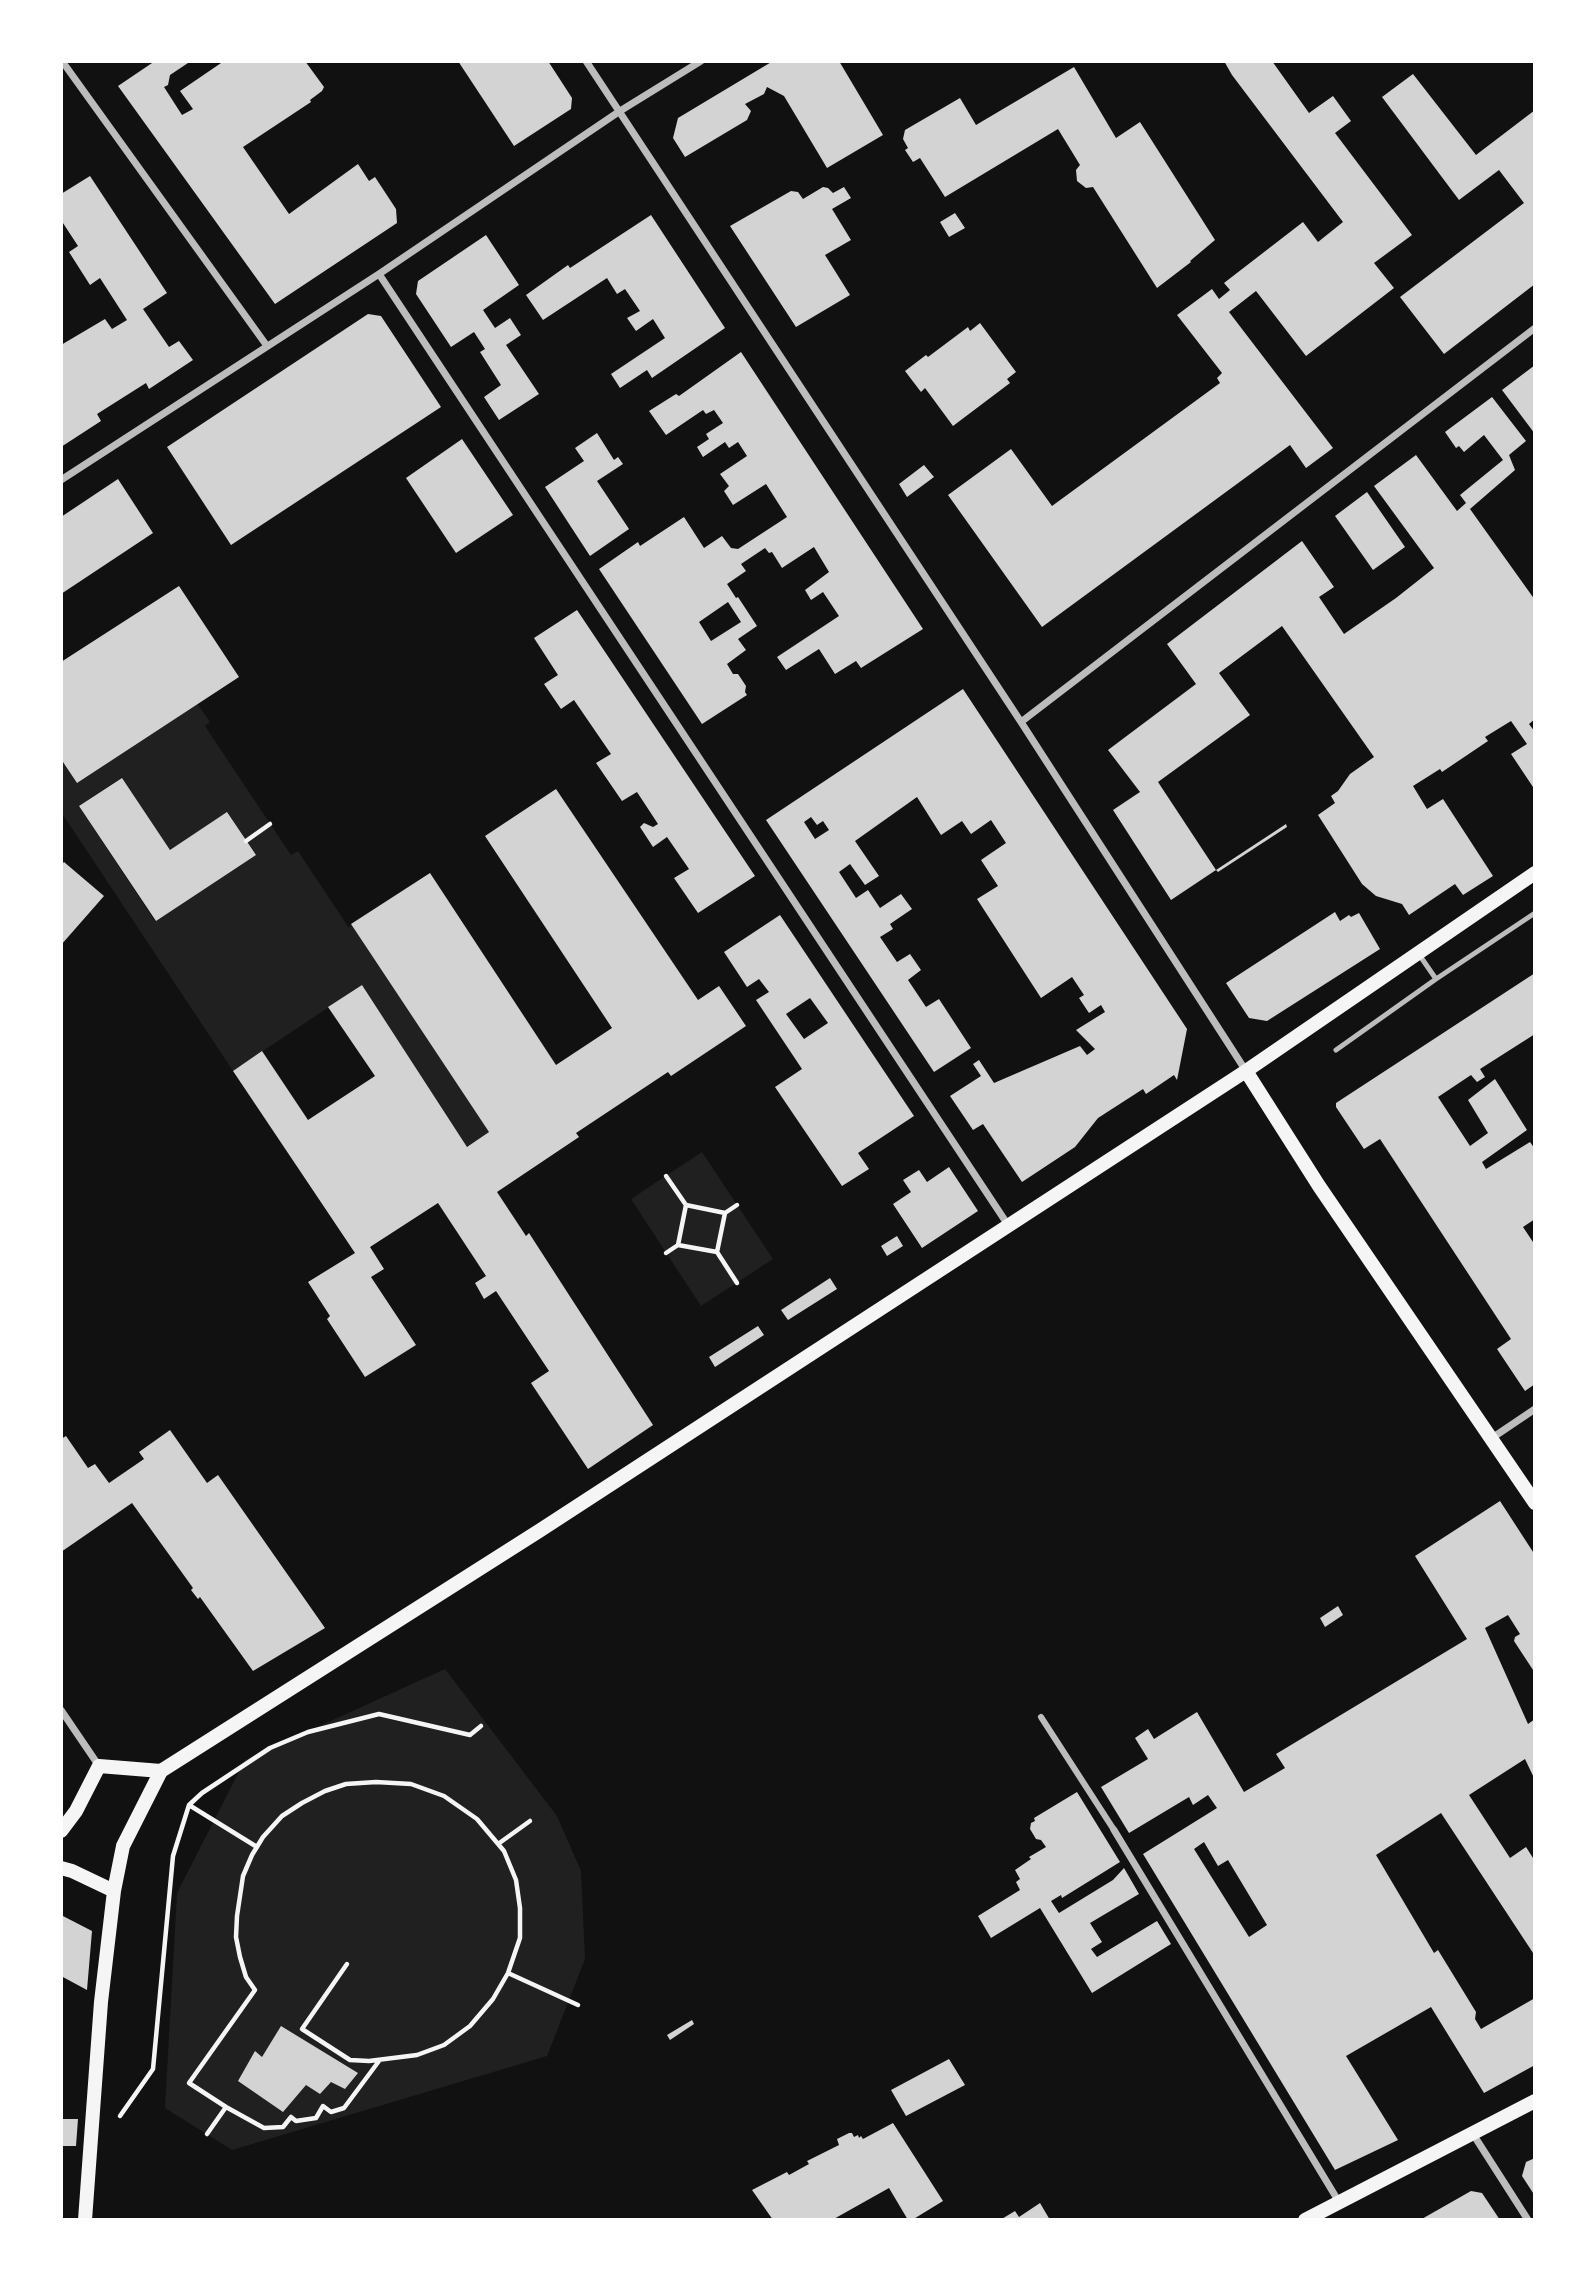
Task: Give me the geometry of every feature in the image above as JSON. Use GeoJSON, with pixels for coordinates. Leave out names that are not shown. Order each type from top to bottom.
{"type":"FeatureCollection","features":[{"type":"Feature","properties":{"kind":"main road"},"geometry":{"type":"LineString","coordinates":[[85,2220],[101,2002],[114,1891],[123,1846],[161,1771],[540,1531],[1246,1071],[1535,873]]}},
{"type":"Feature","properties":{"kind":"main road"},"geometry":{"type":"LineString","coordinates":[[1246,1071],[1319,1186],[1535,1503]]}},
{"type":"Feature","properties":{"kind":"main road"},"geometry":{"type":"LineString","coordinates":[[61,1831],[76,1811],[99,1766],[161,1771]]}},
{"type":"Feature","properties":{"kind":"main road"},"geometry":{"type":"LineString","coordinates":[[61,1868],[114,1891]]}},
{"type":"Feature","properties":{"kind":"main road"},"geometry":{"type":"LineString","coordinates":[[1305,2220],[1535,2101]]}},
{"type":"Feature","properties":{"kind":"street"},"geometry":{"type":"LineString","coordinates":[[62,61],[267,346]]}},
{"type":"Feature","properties":{"kind":"street"},"geometry":{"type":"LineString","coordinates":[[586,61],[1021,722],[1246,1071]]}},
{"type":"Feature","properties":{"kind":"street"},"geometry":{"type":"LineString","coordinates":[[61,480],[379,274],[620,111],[701,61]]}},
{"type":"Feature","properties":{"kind":"street"},"geometry":{"type":"LineString","coordinates":[[379,274],[1009,1225]]}},
{"type":"Feature","properties":{"kind":"street"},"geometry":{"type":"LineString","coordinates":[[1021,722],[1535,328]]}},
{"type":"Feature","properties":{"kind":"street"},"geometry":{"type":"LineString","coordinates":[[1492,1438],[1535,1409]]}},
{"type":"Feature","properties":{"kind":"street"},"geometry":{"type":"LineString","coordinates":[[61,1710],[99,1766]]}},
{"type":"Feature","properties":{"kind":"street"},"geometry":{"type":"LineString","coordinates":[[1041,1717],[1114,1830],[1339,2203]]}},
{"type":"Feature","properties":{"kind":"street"},"geometry":{"type":"LineString","coordinates":[[1473,2134],[1528,2220]]}},
{"type":"Feature","properties":{"kind":"lane"},"geometry":{"type":"LineString","coordinates":[[1336,1050],[1535,913]]}},
{"type":"Feature","properties":{"kind":"lane"},"geometry":{"type":"LineString","coordinates":[[1418,953],[1436,979]]}},
{"type":"Feature","properties":{"kind":"path"},"geometry":{"type":"LineString","coordinates":[[246,841],[270,824]]}},
{"type":"Feature","properties":{"kind":"path"},"geometry":{"type":"LineString","coordinates":[[666,1176],[686,1205],[725,1213]]}},
{"type":"Feature","properties":{"kind":"path"},"geometry":{"type":"LineString","coordinates":[[678,1245],[686,1205]]}},
{"type":"Feature","properties":{"kind":"path"},"geometry":{"type":"LineString","coordinates":[[737,1205],[725,1213],[717,1252],[737,1283]]}},
{"type":"Feature","properties":{"kind":"path"},"geometry":{"type":"LineString","coordinates":[[666,1253],[678,1245],[717,1252]]}},
{"type":"Feature","properties":{"kind":"path"},"geometry":{"type":"LineString","coordinates":[[90,2159],[153,2069],[173,1856],[189,1805],[202,1793],[270,1748],[308,1731],[379,1714],[470,1735],[481,1726]]}},
{"type":"Feature","properties":{"kind":"path"},"geometry":{"type":"LineString","coordinates":[[347,1964],[302,2029],[350,2060],[417,2056],[444,2045],[470,2026],[493,1999],[508,1973],[520,1938],[516,1880],[503,1851],[477,1819],[444,1796],[411,1784],[346,1784],[325,1791],[282,1816],[263,1837],[243,1876],[236,1937],[246,1977],[255,1990],[190,2083],[264,2129],[284,2127],[291,2117],[296,2121],[316,2118],[323,2106],[331,2112],[344,2108],[380,2060]]}},
{"type":"Feature","properties":{"kind":"path"},"geometry":{"type":"LineString","coordinates":[[189,1805],[257,1847]]}},
{"type":"Feature","properties":{"kind":"path"},"geometry":{"type":"LineString","coordinates":[[498,1844],[530,1821]]}},
{"type":"Feature","properties":{"kind":"path"},"geometry":{"type":"LineString","coordinates":[[508,1973],[578,2005]]}},
{"type":"Feature","properties":{"kind":"path"},"geometry":{"type":"LineString","coordinates":[[206,2134],[226,2107]]}},
{"type":"Feature","properties":{"kind":"shaded area"},"geometry":{"type":"Polygon","coordinates":[[[197,703],[210,722],[205,726],[291,855],[298,851],[349,928],[351,924],[489,1132],[467,1147],[362,985],[233,1071],[61,812],[61,759],[197,703]],[[121,778],[79,806],[155,921],[256,855],[170,850],[121,778]]]}},
{"type":"Feature","properties":{"kind":"shaded area"},"geometry":{"type":"Polygon","coordinates":[[[702,1152],[773,1259],[701,1306],[631,1199],[702,1152]]]}},
{"type":"Feature","properties":{"kind":"shaded area"},"geometry":{"type":"Polygon","coordinates":[[[445,1669],[557,1816],[581,1871],[585,1959],[547,2056],[232,2150],[165,2108],[177,1893],[245,1760],[445,1669]]]}},
{"type":"Feature","properties":{"kind":"building"},"geometry":{"type":"Polygon","coordinates":[[[155,61],[191,61],[170,75],[168,85],[164,87],[182,115],[193,109],[180,91],[224,61],[305,61],[324,87],[322,91],[310,100],[311,102],[243,147],[289,214],[358,164],[369,181],[375,177],[396,209],[397,223],[275,304],[118,86],[155,61]]]}},
{"type":"Feature","properties":{"kind":"building"},"geometry":{"type":"Polygon","coordinates":[[[458,61],[548,61],[572,98],[571,109],[514,146],[458,61]]]}},
{"type":"Feature","properties":{"kind":"building"},"geometry":{"type":"Polygon","coordinates":[[[773,61],[839,61],[883,135],[827,168],[784,96],[767,87],[764,94],[745,104],[751,111],[747,120],[685,157],[673,138],[678,118],[773,61]]]}},
{"type":"Feature","properties":{"kind":"building"},"geometry":{"type":"Polygon","coordinates":[[[1224,61],[1272,61],[1309,113],[1333,96],[1351,121],[1335,133],[1412,235],[1374,263],[1394,288],[1306,356],[1256,291],[1229,312],[1333,448],[1306,468],[1290,445],[1042,627],[948,495],[1011,449],[1052,506],[1220,383],[1217,378],[1222,373],[1177,315],[1212,289],[1219,299],[1230,290],[1224,283],[1303,222],[1318,242],[1343,222],[1224,61]]]}},
{"type":"Feature","properties":{"kind":"building"},"geometry":{"type":"Polygon","coordinates":[[[1074,67],[1116,138],[1140,122],[1215,240],[1157,288],[1093,187],[1086,188],[1077,181],[1076,170],[1080,165],[1058,129],[945,197],[920,158],[913,162],[905,150],[908,148],[903,139],[905,130],[960,98],[976,125],[1074,67]]]}},
{"type":"Feature","properties":{"kind":"building"},"geometry":{"type":"Polygon","coordinates":[[[1413,74],[1476,155],[1535,110],[1535,284],[1444,354],[1400,297],[1524,203],[1499,170],[1459,200],[1382,97],[1413,74]]]}},
{"type":"Feature","properties":{"kind":"building"},"geometry":{"type":"Polygon","coordinates":[[[90,176],[167,293],[143,309],[169,347],[179,341],[193,360],[149,389],[146,383],[97,414],[101,421],[61,447],[61,345],[105,319],[112,329],[127,320],[100,278],[90,285],[69,252],[78,246],[61,220],[61,194],[90,176]]]}},
{"type":"Feature","properties":{"kind":"building"},"geometry":{"type":"Polygon","coordinates":[[[823,187],[833,193],[844,187],[851,198],[832,209],[851,240],[825,255],[850,295],[796,327],[730,226],[791,191],[798,192],[803,199],[823,187]]]}},
{"type":"Feature","properties":{"kind":"building"},"geometry":{"type":"Polygon","coordinates":[[[955,213],[965,228],[949,237],[940,222],[955,213]]]}},
{"type":"Feature","properties":{"kind":"building"},"geometry":{"type":"Polygon","coordinates":[[[651,215],[725,328],[652,378],[647,370],[620,388],[611,374],[665,338],[653,319],[636,331],[627,318],[640,311],[625,289],[617,294],[607,278],[543,320],[526,295],[568,265],[570,268],[651,215]]]}},
{"type":"Feature","properties":{"kind":"building"},"geometry":{"type":"Polygon","coordinates":[[[486,235],[519,285],[483,310],[495,328],[510,318],[521,335],[506,345],[539,394],[499,420],[484,397],[501,385],[480,352],[485,349],[474,332],[451,347],[416,294],[418,281],[486,235]]]}},
{"type":"Feature","properties":{"kind":"building"},"geometry":{"type":"Polygon","coordinates":[[[368,314],[381,316],[441,407],[231,545],[167,447],[368,314]]]}},
{"type":"Feature","properties":{"kind":"building"},"geometry":{"type":"Polygon","coordinates":[[[980,323],[1016,372],[1007,379],[1010,383],[953,426],[925,388],[921,392],[905,371],[968,327],[970,331],[980,323]]]}},
{"type":"Feature","properties":{"kind":"building"},"geometry":{"type":"Polygon","coordinates":[[[741,352],[923,629],[861,668],[856,661],[835,674],[819,649],[786,670],[777,657],[839,616],[823,592],[811,600],[805,590],[829,572],[814,547],[782,568],[772,552],[769,553],[765,548],[741,564],[746,571],[727,584],[757,626],[738,639],[746,650],[727,664],[746,686],[747,695],[702,724],[599,569],[638,542],[640,546],[684,517],[704,548],[722,536],[731,548],[738,549],[787,517],[766,484],[733,505],[724,491],[729,486],[720,474],[747,456],[738,442],[729,448],[725,442],[703,457],[697,447],[709,439],[706,434],[723,423],[714,410],[706,414],[703,410],[666,435],[649,411],[676,394],[679,396],[741,352]],[[728,602],[699,622],[711,641],[741,622],[728,602]]]}},
{"type":"Feature","properties":{"kind":"building"},"geometry":{"type":"Polygon","coordinates":[[[1535,365],[1535,434],[1502,390],[1535,365]]]}},
{"type":"Feature","properties":{"kind":"building"},"geometry":{"type":"Polygon","coordinates":[[[1492,397],[1526,441],[1509,455],[1515,470],[1470,509],[1535,600],[1535,719],[1529,724],[1535,732],[1535,790],[1511,754],[1527,744],[1511,721],[1485,737],[1488,741],[1442,772],[1440,769],[1413,786],[1427,809],[1443,799],[1493,876],[1463,895],[1455,884],[1409,915],[1402,904],[1376,896],[1362,884],[1318,815],[1335,803],[1331,796],[1350,774],[1374,757],[1282,626],[1219,673],[1250,715],[1158,782],[1216,870],[1171,900],[1113,810],[1140,792],[1108,750],[1196,684],[1167,644],[1302,541],[1334,587],[1319,597],[1344,634],[1396,598],[1434,568],[1374,486],[1416,455],[1457,511],[1466,503],[1460,495],[1503,460],[1484,435],[1464,452],[1459,446],[1456,448],[1445,432],[1492,397]]]}},
{"type":"Feature","properties":{"kind":"building"},"geometry":{"type":"Polygon","coordinates":[[[597,433],[614,460],[618,457],[623,464],[597,481],[629,529],[590,556],[545,487],[584,461],[575,448],[597,433]]]}},
{"type":"Feature","properties":{"kind":"building"},"geometry":{"type":"Polygon","coordinates":[[[462,439],[513,515],[456,553],[406,478],[462,439]]]}},
{"type":"Feature","properties":{"kind":"building"},"geometry":{"type":"Polygon","coordinates":[[[924,465],[934,477],[907,497],[899,484],[924,465]]]}},
{"type":"Feature","properties":{"kind":"building"},"geometry":{"type":"Polygon","coordinates":[[[118,479],[153,533],[61,594],[61,517],[118,479]]]}},
{"type":"Feature","properties":{"kind":"building"},"geometry":{"type":"Polygon","coordinates":[[[1367,492],[1405,547],[1373,570],[1335,516],[1367,492]]]}},
{"type":"Feature","properties":{"kind":"building"},"geometry":{"type":"Polygon","coordinates":[[[179,586],[239,677],[77,783],[61,759],[61,662],[179,586]]]}},
{"type":"Feature","properties":{"kind":"building"},"geometry":{"type":"Polygon","coordinates":[[[577,610],[755,876],[698,913],[674,878],[689,869],[667,837],[653,847],[640,827],[644,823],[653,827],[658,824],[637,792],[622,801],[596,763],[611,754],[574,700],[561,709],[544,684],[558,675],[534,638],[577,610]]]}},
{"type":"Feature","properties":{"kind":"building"},"geometry":{"type":"Polygon","coordinates":[[[963,689],[1187,1029],[1177,1080],[1174,1075],[1146,1094],[1143,1089],[1098,1118],[1075,1147],[1022,1182],[983,1124],[973,1130],[950,1096],[981,1076],[973,1064],[979,1060],[994,1083],[1080,1046],[1087,1055],[1095,1049],[1076,1030],[1105,1012],[1101,1005],[1089,1013],[1079,998],[1084,995],[1072,977],[1041,998],[977,899],[998,886],[981,860],[1006,843],[991,820],[971,834],[962,821],[941,835],[917,797],[855,841],[879,876],[865,885],[850,864],[839,872],[856,898],[868,890],[880,908],[901,894],[912,909],[890,924],[893,929],[880,937],[897,962],[910,954],[921,970],[908,980],[926,1007],[939,999],[971,1048],[934,1072],[766,820],[963,689]],[[811,817],[804,822],[815,839],[829,830],[823,821],[817,825],[811,817]]]}},
{"type":"Feature","properties":{"kind":"building"},"geometry":{"type":"Polygon","coordinates":[[[122,778],[170,850],[227,812],[256,855],[156,921],[79,806],[122,778]]]}},
{"type":"Feature","properties":{"kind":"building"},"geometry":{"type":"Polygon","coordinates":[[[556,789],[698,1000],[719,986],[746,1026],[671,1076],[668,1072],[576,1133],[579,1137],[497,1192],[526,1236],[529,1233],[653,1425],[588,1469],[531,1383],[549,1371],[496,1291],[484,1299],[475,1283],[486,1276],[438,1203],[370,1247],[384,1269],[371,1277],[416,1345],[365,1377],[327,1319],[330,1316],[308,1282],[355,1253],[233,1071],[262,1051],[308,1120],[375,1076],[328,1007],[362,985],[467,1147],[489,1132],[351,924],[430,873],[556,1065],[612,1028],[485,836],[556,789]]]}},
{"type":"Feature","properties":{"kind":"building"},"geometry":{"type":"Polygon","coordinates":[[[1286,824],[1287,827],[1218,872],[1216,870],[1286,824]]]}},
{"type":"Feature","properties":{"kind":"building"},"geometry":{"type":"Polygon","coordinates":[[[64,862],[104,896],[61,945],[61,865],[64,862]]]}},
{"type":"Feature","properties":{"kind":"building"},"geometry":{"type":"Polygon","coordinates":[[[1335,912],[1340,921],[1359,913],[1380,949],[1267,1021],[1249,1018],[1226,983],[1335,912]]]}},
{"type":"Feature","properties":{"kind":"building"},"geometry":{"type":"Polygon","coordinates":[[[780,915],[914,1116],[858,1153],[869,1169],[842,1186],[775,1087],[802,1069],[756,1000],[769,992],[759,979],[747,987],[724,952],[780,915]],[[810,998],[786,1014],[804,1039],[828,1023],[810,998]]]}},
{"type":"Feature","properties":{"kind":"building"},"geometry":{"type":"Polygon","coordinates":[[[1535,973],[1535,1034],[1480,1069],[1485,1077],[1477,1082],[1471,1075],[1438,1097],[1470,1146],[1488,1133],[1468,1100],[1495,1079],[1527,1130],[1482,1162],[1486,1169],[1530,1142],[1535,1149],[1535,1219],[1523,1227],[1535,1245],[1535,1384],[1525,1391],[1497,1349],[1511,1339],[1380,1139],[1364,1149],[1336,1103],[1535,973]]]}},
{"type":"Feature","properties":{"kind":"building"},"geometry":{"type":"Polygon","coordinates":[[[949,1167],[978,1211],[922,1248],[893,1204],[911,1192],[903,1180],[919,1170],[927,1182],[949,1167]]]}},
{"type":"Feature","properties":{"kind":"building"},"geometry":{"type":"Polygon","coordinates":[[[897,1236],[903,1246],[887,1256],[881,1246],[897,1236]]]}},
{"type":"Feature","properties":{"kind":"building"},"geometry":{"type":"Polygon","coordinates":[[[830,1278],[837,1289],[788,1320],[781,1310],[830,1278]]]}},
{"type":"Feature","properties":{"kind":"building"},"geometry":{"type":"Polygon","coordinates":[[[758,1326],[764,1335],[715,1367],[709,1357],[758,1326]]]}},
{"type":"Feature","properties":{"kind":"building"},"geometry":{"type":"Polygon","coordinates":[[[170,1430],[207,1483],[218,1475],[325,1628],[253,1671],[200,1597],[198,1599],[191,1590],[193,1588],[132,1503],[61,1552],[61,1439],[66,1436],[88,1468],[95,1464],[109,1483],[144,1459],[139,1452],[170,1430]]]}},
{"type":"Feature","properties":{"kind":"building"},"geometry":{"type":"Polygon","coordinates":[[[1500,1501],[1535,1555],[1535,1673],[1514,1641],[1520,1634],[1508,1615],[1485,1628],[1528,1724],[1535,1719],[1535,1780],[1525,1759],[1469,1795],[1510,1858],[1526,1847],[1535,1861],[1535,1956],[1441,1813],[1376,1855],[1434,1953],[1438,1950],[1476,2012],[1475,2019],[1481,2029],[1535,1998],[1535,2065],[1484,2093],[1431,2007],[1346,2056],[1398,2140],[1335,2170],[1143,1854],[1217,1808],[1208,1795],[1193,1805],[1189,1797],[1129,1833],[1101,1787],[1148,1759],[1135,1738],[1148,1729],[1154,1739],[1197,1712],[1244,1792],[1285,1768],[1276,1754],[1467,1639],[1415,1556],[1500,1501]],[[1204,1842],[1194,1849],[1249,1937],[1267,1925],[1228,1860],[1218,1866],[1204,1842]]]}},
{"type":"Feature","properties":{"kind":"building"},"geometry":{"type":"Polygon","coordinates":[[[1338,1606],[1343,1615],[1325,1627],[1320,1618],[1338,1606]]]}},
{"type":"Feature","properties":{"kind":"building"},"geometry":{"type":"Polygon","coordinates":[[[1077,1792],[1120,1862],[1062,1898],[1061,1895],[1051,1901],[1059,1913],[1113,1880],[1124,1868],[1139,1894],[1090,1923],[1102,1942],[1091,1949],[1097,1957],[1157,1921],[1171,1944],[1092,1993],[1040,1908],[991,1938],[978,1916],[1020,1890],[1016,1882],[1020,1879],[1015,1870],[1046,1847],[1041,1840],[1036,1839],[1030,1829],[1034,1818],[1077,1792]]]}},
{"type":"Feature","properties":{"kind":"building"},"geometry":{"type":"Polygon","coordinates":[[[61,1915],[92,1931],[87,1990],[61,1976],[61,1915]]]}},
{"type":"Feature","properties":{"kind":"building"},"geometry":{"type":"Polygon","coordinates":[[[692,2020],[694,2024],[670,2040],[667,2035],[692,2020]]]}},
{"type":"Feature","properties":{"kind":"building"},"geometry":{"type":"Polygon","coordinates":[[[281,2026],[358,2073],[345,2089],[331,2082],[320,2094],[306,2085],[283,2112],[238,2081],[255,2051],[262,2057],[281,2026]]]}},
{"type":"Feature","properties":{"kind":"building"},"geometry":{"type":"Polygon","coordinates":[[[949,2059],[965,2085],[906,2116],[891,2090],[949,2059]]]}},
{"type":"Feature","properties":{"kind":"building"},"geometry":{"type":"Polygon","coordinates":[[[61,2119],[78,2119],[76,2146],[61,2146],[61,2119]]]}},
{"type":"Feature","properties":{"kind":"building"},"geometry":{"type":"Polygon","coordinates":[[[893,2123],[943,2201],[912,2220],[908,2220],[889,2188],[832,2220],[773,2220],[752,2190],[809,2164],[807,2161],[839,2145],[837,2139],[849,2133],[863,2139],[893,2123]]]}},
{"type":"Feature","properties":{"kind":"building"},"geometry":{"type":"Polygon","coordinates":[[[1535,2158],[1535,2196],[1522,2176],[1526,2162],[1535,2158]]]}},
{"type":"Feature","properties":{"kind":"building"},"geometry":{"type":"Polygon","coordinates":[[[1471,2191],[1482,2193],[1500,2220],[1420,2220],[1471,2191]]]}},
{"type":"Feature","properties":{"kind":"building"},"geometry":{"type":"Polygon","coordinates":[[[1040,2203],[1050,2220],[1000,2220],[1015,2211],[1019,2217],[1040,2203]]]}}]}
